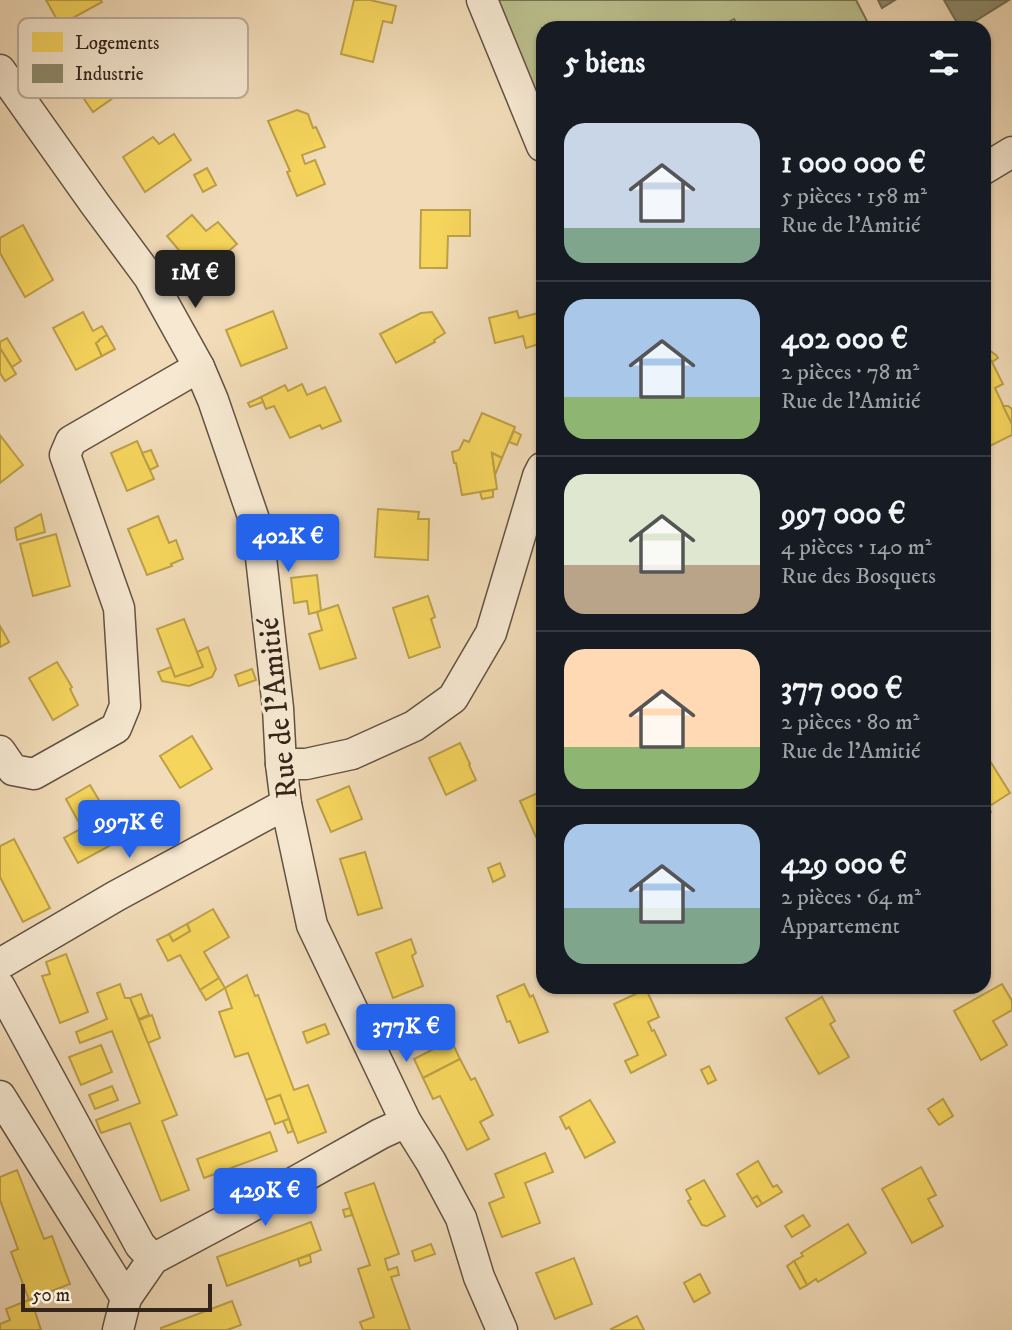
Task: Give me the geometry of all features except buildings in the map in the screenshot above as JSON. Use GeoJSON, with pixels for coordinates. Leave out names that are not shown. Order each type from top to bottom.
{"type":"FeatureCollection","features":[{"type":"Feature","properties":{"kind":"street"},"geometry":{"type":"LineString","coordinates":[[482,0],[536,131]]}},
{"type":"Feature","properties":{"kind":"street","name":"Rue de l'Amitié"},"geometry":{"type":"LineString","coordinates":[[0,69],[18,95]]}},
{"type":"Feature","properties":{"kind":"street","name":"Rue de l'Amitié"},"geometry":{"type":"LineString","coordinates":[[20,98],[149,277],[199,367],[213,400],[258,531],[286,804],[312,925],[406,1122],[461,1218],[479,1277],[502,1330]]}},
{"type":"Feature","properties":{"kind":"street"},"geometry":{"type":"LineString","coordinates":[[991,165],[1012,152]]}},
{"type":"Feature","properties":{"kind":"street"},"geometry":{"type":"LineString","coordinates":[[0,751],[13,770],[34,774],[116,728],[125,706],[119,608],[65,455],[71,441],[199,367]]}},
{"type":"Feature","properties":{"kind":"street"},"geometry":{"type":"LineString","coordinates":[[281,764],[306,764],[352,754],[414,726],[453,698],[491,632],[536,483]]}},
{"type":"Feature","properties":{"kind":"street"},"geometry":{"type":"LineString","coordinates":[[0,964],[116,896],[286,804]]}},
{"type":"Feature","properties":{"kind":"street"},"geometry":{"type":"LineString","coordinates":[[0,986],[140,1245],[153,1259]]}},
{"type":"Feature","properties":{"kind":"street"},"geometry":{"type":"LineString","coordinates":[[0,1096],[126,1298]]}},
{"type":"Feature","properties":{"kind":"street"},"geometry":{"type":"LineString","coordinates":[[118,1330],[126,1298],[153,1259],[406,1122]]}},
{"type":"Feature","properties":{"kind":"green space"},"geometry":{"type":"Polygon","coordinates":[[[482,0],[856,0],[867,21],[536,21],[536,118],[482,0]]]}}]}
